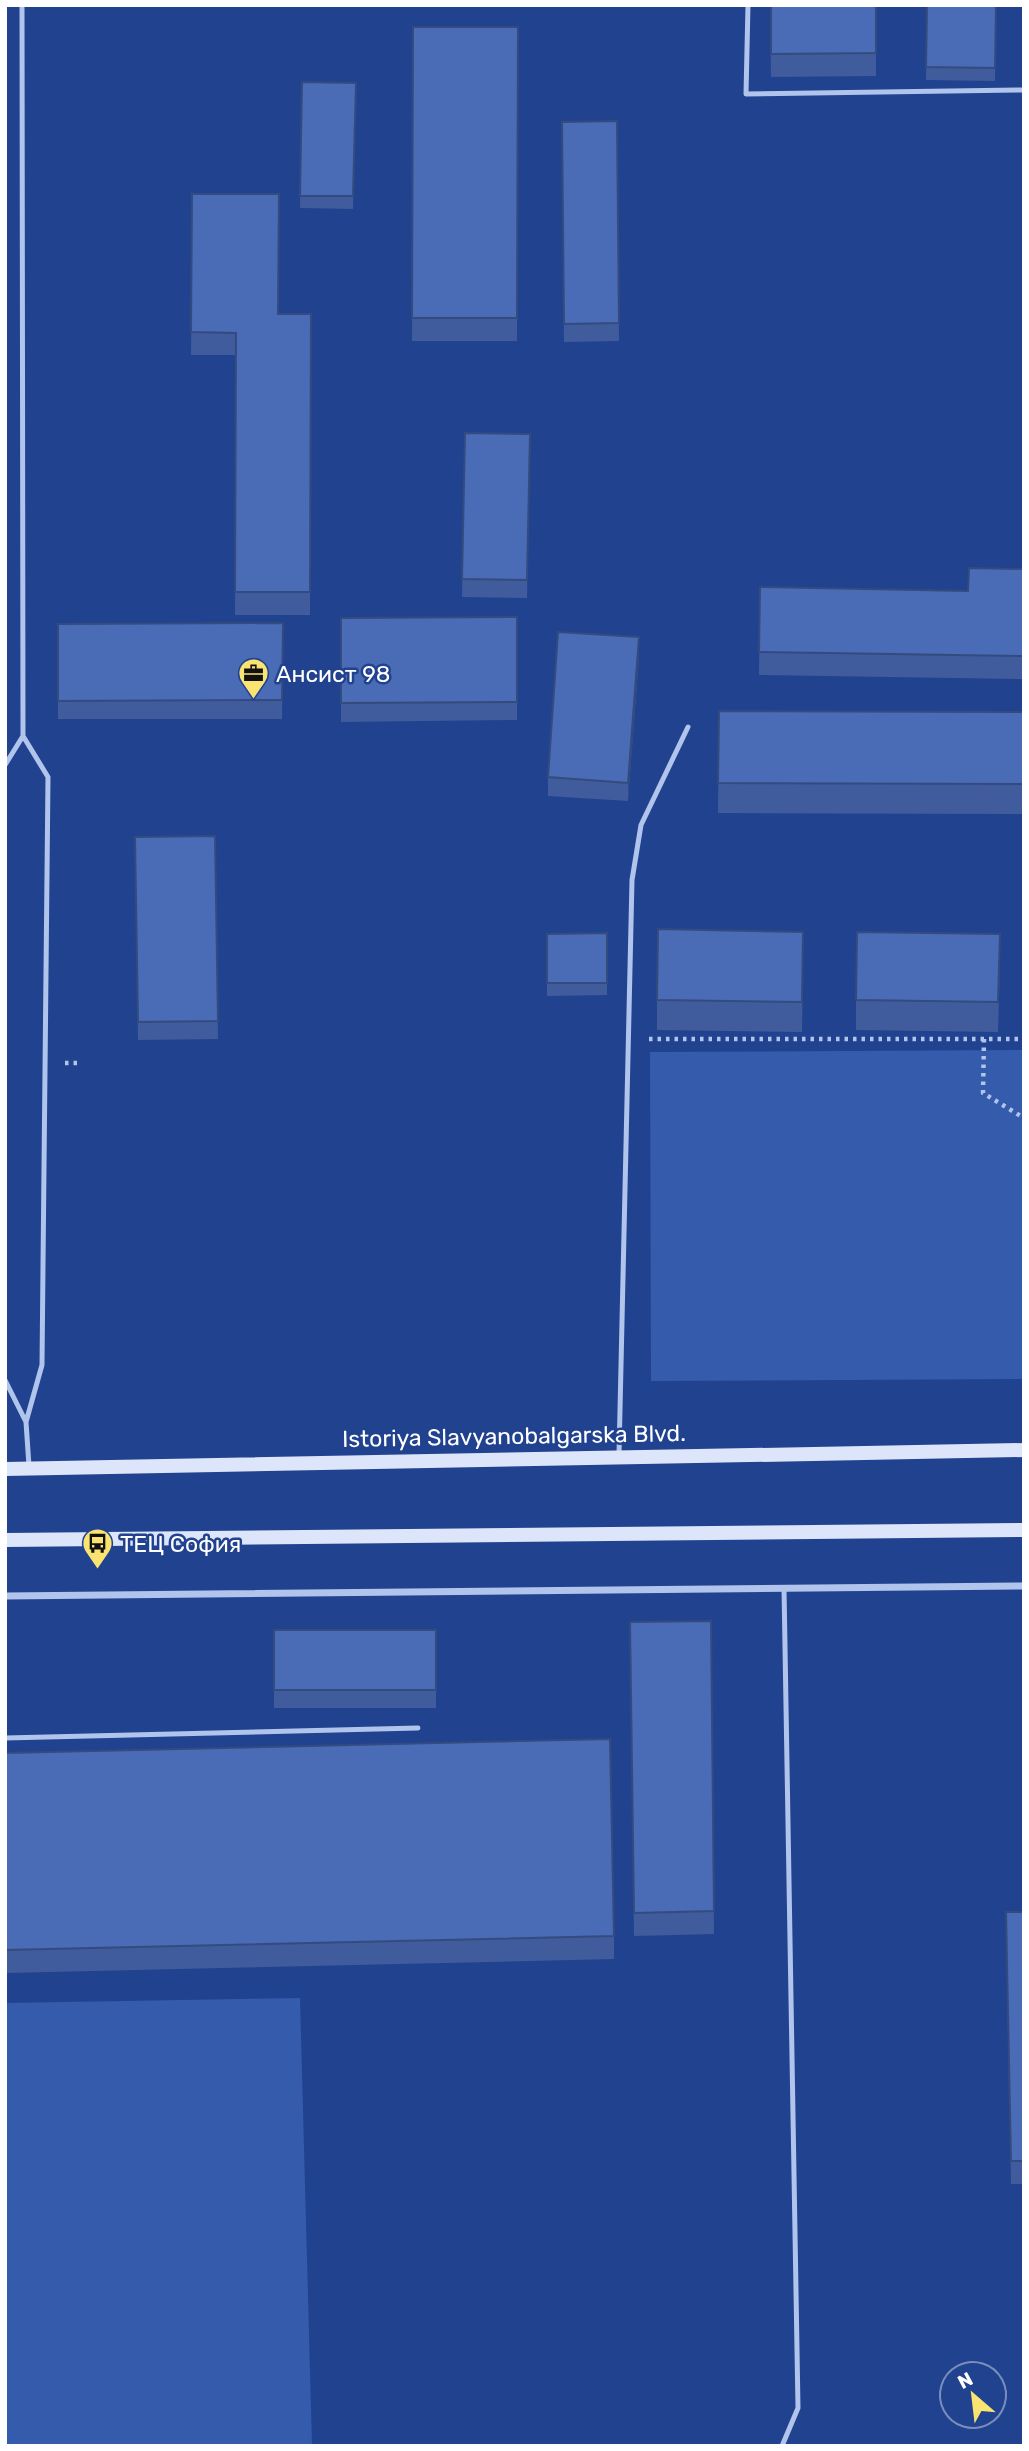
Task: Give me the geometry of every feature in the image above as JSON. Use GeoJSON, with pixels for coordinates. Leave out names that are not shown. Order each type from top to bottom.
{"type":"FeatureCollection","features":[{"type":"Feature","properties":{"kind":"main road","name":"Istoriya Slavyanobalgarska Blvd."},"geometry":{"type":"LineString","coordinates":[[5,1469],[1024,1450]]}},
{"type":"Feature","properties":{"kind":"main road"},"geometry":{"type":"LineString","coordinates":[[5,1540],[1024,1530]]}},
{"type":"Feature","properties":{"kind":"street"},"geometry":{"type":"LineString","coordinates":[[5,1596],[1024,1586]]}},
{"type":"Feature","properties":{"kind":"lane"},"geometry":{"type":"LineString","coordinates":[[22,5],[23,736],[48,777],[42,1365],[26,1422],[29,1468]]}},
{"type":"Feature","properties":{"kind":"lane"},"geometry":{"type":"LineString","coordinates":[[748,5],[746,94],[1024,90]]}},
{"type":"Feature","properties":{"kind":"lane"},"geometry":{"type":"LineString","coordinates":[[620,1456],[631,1039],[632,880],[640,825],[688,727]]}},
{"type":"Feature","properties":{"kind":"lane"},"geometry":{"type":"LineString","coordinates":[[5,765],[23,736]]}},
{"type":"Feature","properties":{"kind":"lane"},"geometry":{"type":"LineString","coordinates":[[5,1380],[26,1422]]}},
{"type":"Feature","properties":{"kind":"lane"},"geometry":{"type":"LineString","coordinates":[[782,2446],[798,2408],[784,1588]]}},
{"type":"Feature","properties":{"kind":"lane"},"geometry":{"type":"LineString","coordinates":[[5,1738],[418,1728]]}},
{"type":"Feature","properties":{"kind":"path"},"geometry":{"type":"LineString","coordinates":[[631,1039],[1024,1039]]}},
{"type":"Feature","properties":{"kind":"path"},"geometry":{"type":"LineString","coordinates":[[984,1040],[983,1093],[1024,1118]]}},
{"type":"Feature","properties":{"kind":"shaded area"},"geometry":{"type":"Polygon","coordinates":[[[1024,1050],[1024,1379],[651,1381],[650,1052],[1024,1050]]]}},
{"type":"Feature","properties":{"kind":"shaded area"},"geometry":{"type":"Polygon","coordinates":[[[300,1998],[312,2446],[5,2446],[5,2003],[300,1998]]]}},
{"type":"Feature","properties":{"kind":"building"},"geometry":{"type":"Polygon","coordinates":[[[771,5],[876,5],[876,53],[771,54],[771,5]]]}},
{"type":"Feature","properties":{"kind":"building"},"geometry":{"type":"Polygon","coordinates":[[[927,5],[996,5],[995,68],[926,67],[927,5]]]}},
{"type":"Feature","properties":{"kind":"building"},"geometry":{"type":"Polygon","coordinates":[[[413,27],[518,27],[517,318],[412,318],[413,27]]]}},
{"type":"Feature","properties":{"kind":"building"},"geometry":{"type":"Polygon","coordinates":[[[302,82],[356,83],[353,196],[300,196],[302,82]]]}},
{"type":"Feature","properties":{"kind":"building"},"geometry":{"type":"Polygon","coordinates":[[[617,121],[619,323],[564,324],[562,122],[617,121]]]}},
{"type":"Feature","properties":{"kind":"building"},"geometry":{"type":"Polygon","coordinates":[[[192,194],[279,194],[278,314],[311,314],[310,592],[235,592],[236,333],[191,332],[192,194]]]}},
{"type":"Feature","properties":{"kind":"building"},"geometry":{"type":"Polygon","coordinates":[[[465,433],[530,434],[527,580],[462,579],[465,433]]]}},
{"type":"Feature","properties":{"kind":"building"},"geometry":{"type":"Polygon","coordinates":[[[969,568],[1024,569],[1024,656],[759,652],[760,587],[968,591],[969,568]]]}},
{"type":"Feature","properties":{"kind":"building"},"geometry":{"type":"Polygon","coordinates":[[[517,617],[517,702],[341,703],[341,618],[517,617]]]}},
{"type":"Feature","properties":{"kind":"building"},"geometry":{"type":"Polygon","coordinates":[[[283,623],[282,700],[58,701],[58,624],[283,623]]]}},
{"type":"Feature","properties":{"kind":"building"},"geometry":{"type":"Polygon","coordinates":[[[558,632],[639,637],[628,783],[548,777],[558,632]]]}},
{"type":"Feature","properties":{"kind":"building"},"geometry":{"type":"Polygon","coordinates":[[[719,711],[1024,712],[1024,784],[718,783],[719,711]]]}},
{"type":"Feature","properties":{"kind":"building"},"geometry":{"type":"Polygon","coordinates":[[[215,836],[218,1021],[138,1022],[135,837],[215,836]]]}},
{"type":"Feature","properties":{"kind":"building"},"geometry":{"type":"Polygon","coordinates":[[[658,929],[803,932],[802,1002],[657,1000],[658,929]]]}},
{"type":"Feature","properties":{"kind":"building"},"geometry":{"type":"Polygon","coordinates":[[[857,932],[1000,934],[998,1002],[856,1000],[857,932]]]}},
{"type":"Feature","properties":{"kind":"building"},"geometry":{"type":"Polygon","coordinates":[[[607,933],[607,983],[547,983],[547,934],[607,933]]]}},
{"type":"Feature","properties":{"kind":"building"},"geometry":{"type":"Polygon","coordinates":[[[711,1621],[714,1911],[634,1913],[630,1622],[711,1621]]]}},
{"type":"Feature","properties":{"kind":"building"},"geometry":{"type":"Polygon","coordinates":[[[274,1630],[436,1630],[436,1690],[274,1690],[274,1630]]]}},
{"type":"Feature","properties":{"kind":"building"},"geometry":{"type":"Polygon","coordinates":[[[610,1739],[614,1936],[5,1950],[5,1753],[610,1739]]]}},
{"type":"Feature","properties":{"kind":"building"},"geometry":{"type":"Polygon","coordinates":[[[1006,1912],[1024,1912],[1024,2161],[1011,2161],[1006,1912]]]}},
{"type":"Feature","properties":{"kind":"place","name":"Ансист 98"},"geometry":{"type":"Point","coordinates":[253,701]}},
{"type":"Feature","properties":{"kind":"place","name":"ТЕЦ София"},"geometry":{"type":"Point","coordinates":[97,1571]}}]}
